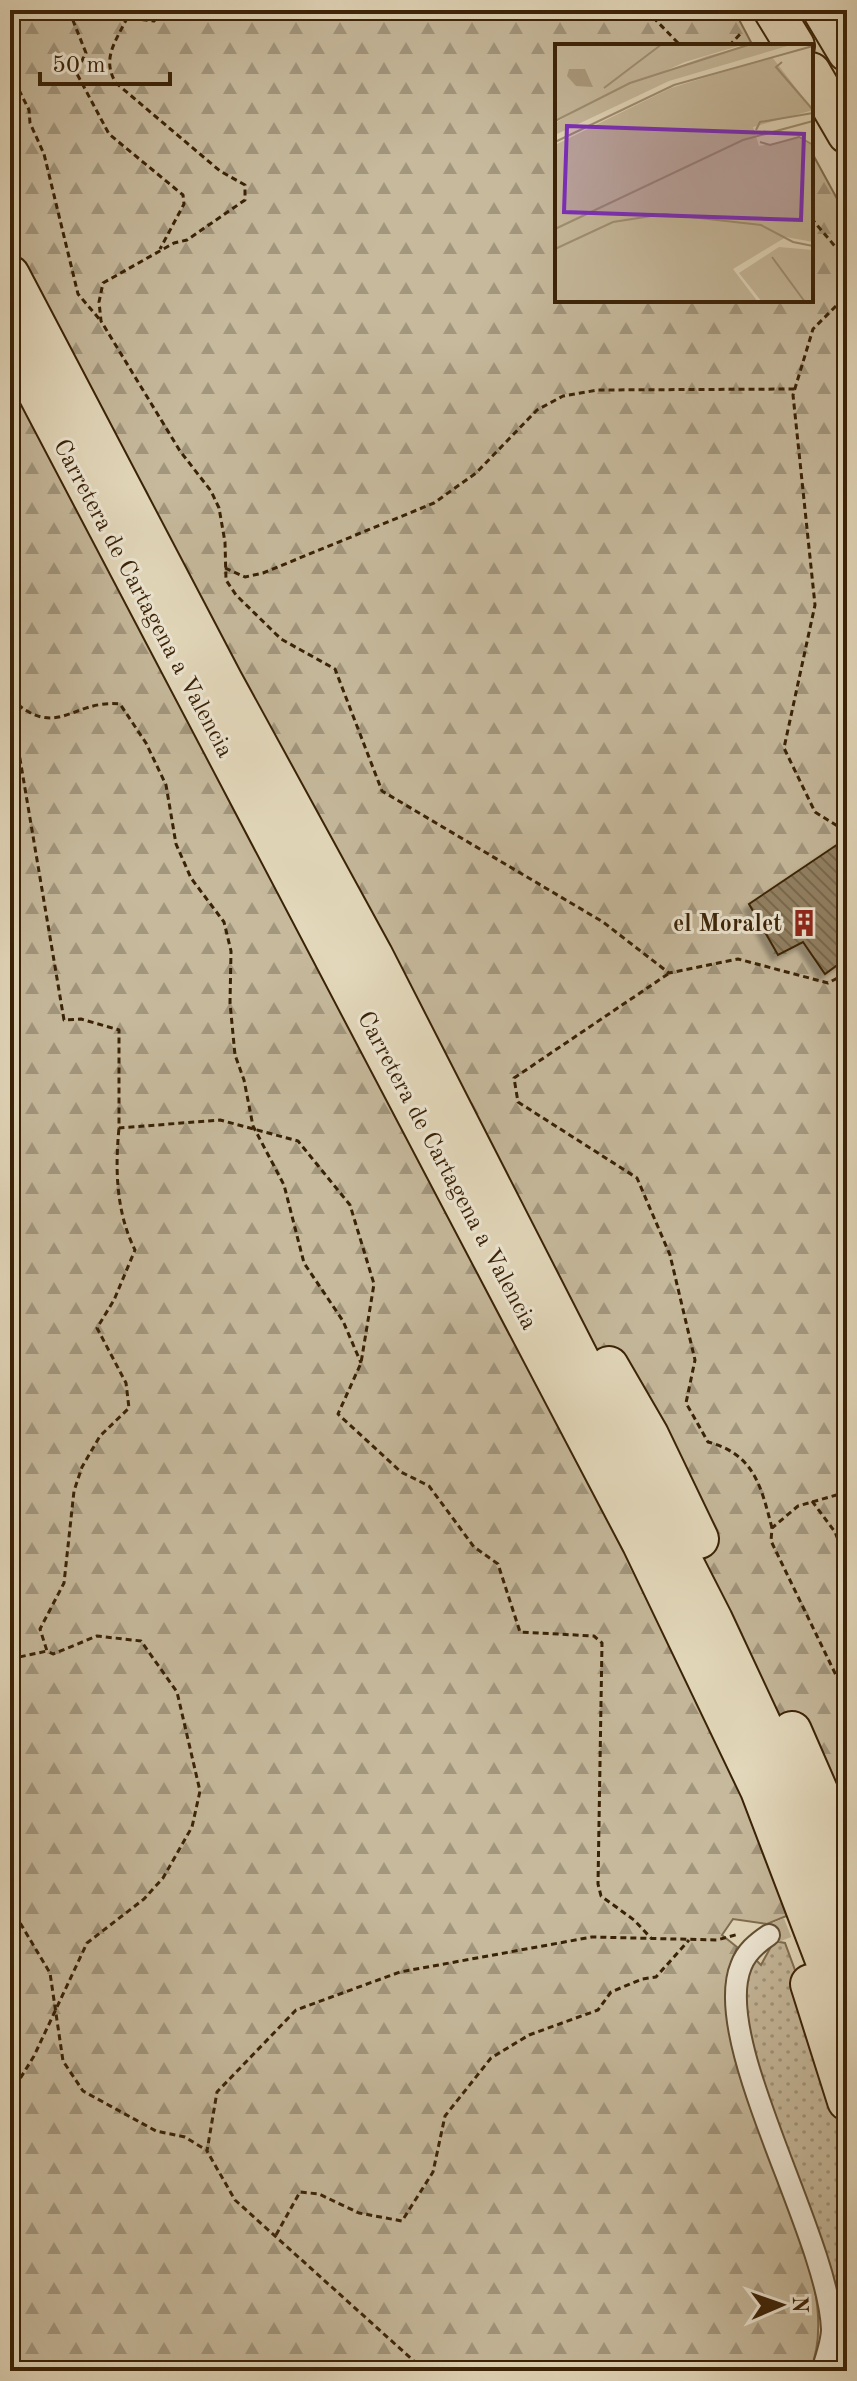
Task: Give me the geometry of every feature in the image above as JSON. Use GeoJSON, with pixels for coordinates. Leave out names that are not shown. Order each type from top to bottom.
{"type":"FeatureCollection","features":[{"type":"Feature","properties":{"kind":"highway"},"geometry":{"type":"LineString","coordinates":[[773,10],[794,44]]}},
{"type":"Feature","properties":{"kind":"highway"},"geometry":{"type":"LineString","coordinates":[[822,10],[847,52]]}},
{"type":"Feature","properties":{"kind":"highway"},"geometry":{"type":"LineString","coordinates":[[813,75],[847,134]]}},
{"type":"Feature","properties":{"kind":"highway","name":"Carretera de Cartagena a Valencia"},"geometry":{"type":"LineString","coordinates":[[10,275],[151,577],[210,689],[356,997],[549,1361],[690,1641],[760,1790],[847,2018]]}},
{"type":"Feature","properties":{"kind":"highway","name":"Carretera de Cartagena a Valencia"},"geometry":{"type":"LineString","coordinates":[[10,341],[151,577]]}},
{"type":"Feature","properties":{"kind":"highway","name":"Carretera de Cartagena a Valencia"},"geometry":{"type":"LineString","coordinates":[[210,689],[373,955],[713,1620],[784,1772],[847,1930]]}},
{"type":"Feature","properties":{"kind":"highway"},"geometry":{"type":"LineString","coordinates":[[356,997],[402,1107],[478,1261],[543,1407],[679,1676],[749,1826],[802,1961],[847,2101]]}},
{"type":"Feature","properties":{"kind":"highway"},"geometry":{"type":"LineString","coordinates":[[425,1059],[649,1435],[820,1787],[847,1857]]}},
{"type":"Feature","properties":{"kind":"street"},"geometry":{"type":"LineString","coordinates":[[762,1939],[740,1967],[736,1996],[740,2042],[822,2272],[832,2332],[822,2371]]}},
{"type":"Feature","properties":{"kind":"path"},"geometry":{"type":"LineString","coordinates":[[73,10],[72,18],[86,53],[76,72],[109,134],[183,195],[184,204],[159,252]]}},
{"type":"Feature","properties":{"kind":"path"},"geometry":{"type":"LineString","coordinates":[[101,321],[99,302],[103,283],[187,240],[245,200],[245,185],[220,171],[199,149],[116,83],[110,73],[108,56],[127,18],[154,21],[162,10]]}},
{"type":"Feature","properties":{"kind":"path"},"geometry":{"type":"LineString","coordinates":[[646,10],[679,44]]}},
{"type":"Feature","properties":{"kind":"path"},"geometry":{"type":"LineString","coordinates":[[731,44],[742,32]]}},
{"type":"Feature","properties":{"kind":"path"},"geometry":{"type":"LineString","coordinates":[[10,72],[29,110],[30,123],[44,154],[78,294],[101,321],[180,451],[211,491],[219,508],[226,580],[236,595],[281,639],[335,669],[382,791],[603,922],[669,973]]}},
{"type":"Feature","properties":{"kind":"path"},"geometry":{"type":"LineString","coordinates":[[813,220],[839,251],[840,302],[813,329],[795,389],[815,605],[784,748],[815,812],[847,832]]}},
{"type":"Feature","properties":{"kind":"path"},"geometry":{"type":"LineString","coordinates":[[225,568],[245,577],[263,573],[434,503],[476,473],[537,410],[563,396],[598,390],[795,389]]}},
{"type":"Feature","properties":{"kind":"path"},"geometry":{"type":"LineString","coordinates":[[10,698],[41,718],[65,718],[98,702],[120,704],[146,743],[166,785],[176,844],[191,878],[224,922],[231,951],[230,1003],[235,1055],[244,1080],[253,1126],[284,1185],[304,1263],[343,1321],[361,1363]]}},
{"type":"Feature","properties":{"kind":"path"},"geometry":{"type":"LineString","coordinates":[[10,719],[21,762],[64,1020],[81,1019],[119,1030],[119,1128],[115,1162],[119,1199],[135,1250],[114,1300],[97,1328],[126,1383],[129,1408],[100,1436],[77,1478],[64,1583],[40,1629],[47,1651]]}},
{"type":"Feature","properties":{"kind":"path"},"geometry":{"type":"LineString","coordinates":[[847,973],[828,983],[738,959],[669,973],[625,1006],[514,1078],[518,1102],[637,1178],[670,1255],[695,1360],[686,1403],[708,1442],[732,1448],[760,1483],[772,1528],[771,1541],[847,1698]]}},
{"type":"Feature","properties":{"kind":"path"},"geometry":{"type":"LineString","coordinates":[[119,1128],[220,1120],[253,1126],[298,1141],[350,1205],[374,1284],[361,1363],[338,1414],[401,1472],[429,1486],[474,1547],[498,1564],[520,1632],[594,1636],[602,1643],[598,1884],[601,1896],[634,1920],[651,1938]]}},
{"type":"Feature","properties":{"kind":"path"},"geometry":{"type":"LineString","coordinates":[[772,1528],[798,1506],[847,1492]]}},
{"type":"Feature","properties":{"kind":"path"},"geometry":{"type":"LineString","coordinates":[[812,1501],[835,1532],[847,1562]]}},
{"type":"Feature","properties":{"kind":"path"},"geometry":{"type":"LineString","coordinates":[[10,1659],[47,1651],[53,1654],[67,1651],[97,1636],[141,1641],[177,1692],[200,1791],[192,1827],[163,1878],[144,1899],[87,1943],[34,2056],[10,2095]]}},
{"type":"Feature","properties":{"kind":"path"},"geometry":{"type":"LineString","coordinates":[[10,1906],[50,1973],[63,2061],[83,2091],[156,2131],[185,2137],[207,2151],[235,2200],[425,2371]]}},
{"type":"Feature","properties":{"kind":"path"},"geometry":{"type":"LineString","coordinates":[[207,2151],[217,2092],[296,2010],[400,1972],[592,1937],[717,1940],[742,1933],[762,1939]]}},
{"type":"Feature","properties":{"kind":"path"},"geometry":{"type":"LineString","coordinates":[[276,2235],[300,2192],[319,2194],[359,2213],[402,2221],[433,2172],[445,2116],[491,2058],[529,2035],[598,2010],[611,1992],[642,1979],[656,1977],[689,1939]]}},
{"type":"Feature","properties":{"kind":"green space"},"geometry":{"type":"Polygon","coordinates":[[[10,10],[734,10],[752,44],[555,44],[555,302],[813,302],[813,155],[847,217],[847,1891],[767,1924],[733,1919],[722,1935],[737,1947],[728,1997],[735,2051],[751,2107],[795,2220],[812,2275],[818,2325],[810,2371],[10,2371],[10,10]]]}},
{"type":"Feature","properties":{"kind":"green space"},"geometry":{"type":"Polygon","coordinates":[[[774,1941],[785,1943],[806,2000],[847,2140],[847,2371],[831,2371],[835,2349],[743,2010],[748,1968],[755,1959],[761,1965],[774,1941]]]}},
{"type":"Feature","properties":{"kind":"building","name":"el Moralet"},"geometry":{"type":"Polygon","coordinates":[[[844,840],[847,958],[825,974],[803,942],[778,955],[749,904],[844,840]]]}},
{"type":"Feature","properties":{"kind":"tunnel"},"geometry":{"type":"LineString","coordinates":[[769,1935],[817,1916]]}},
{"type":"Feature","properties":{"kind":"tram line"},"geometry":{"type":"LineString","coordinates":[[10,945],[18,1111],[10,1277]]}},
{"type":"Feature","properties":{"kind":"place","name":"el Moralet"},"geometry":{"type":"Point","coordinates":[804,923]}}]}
